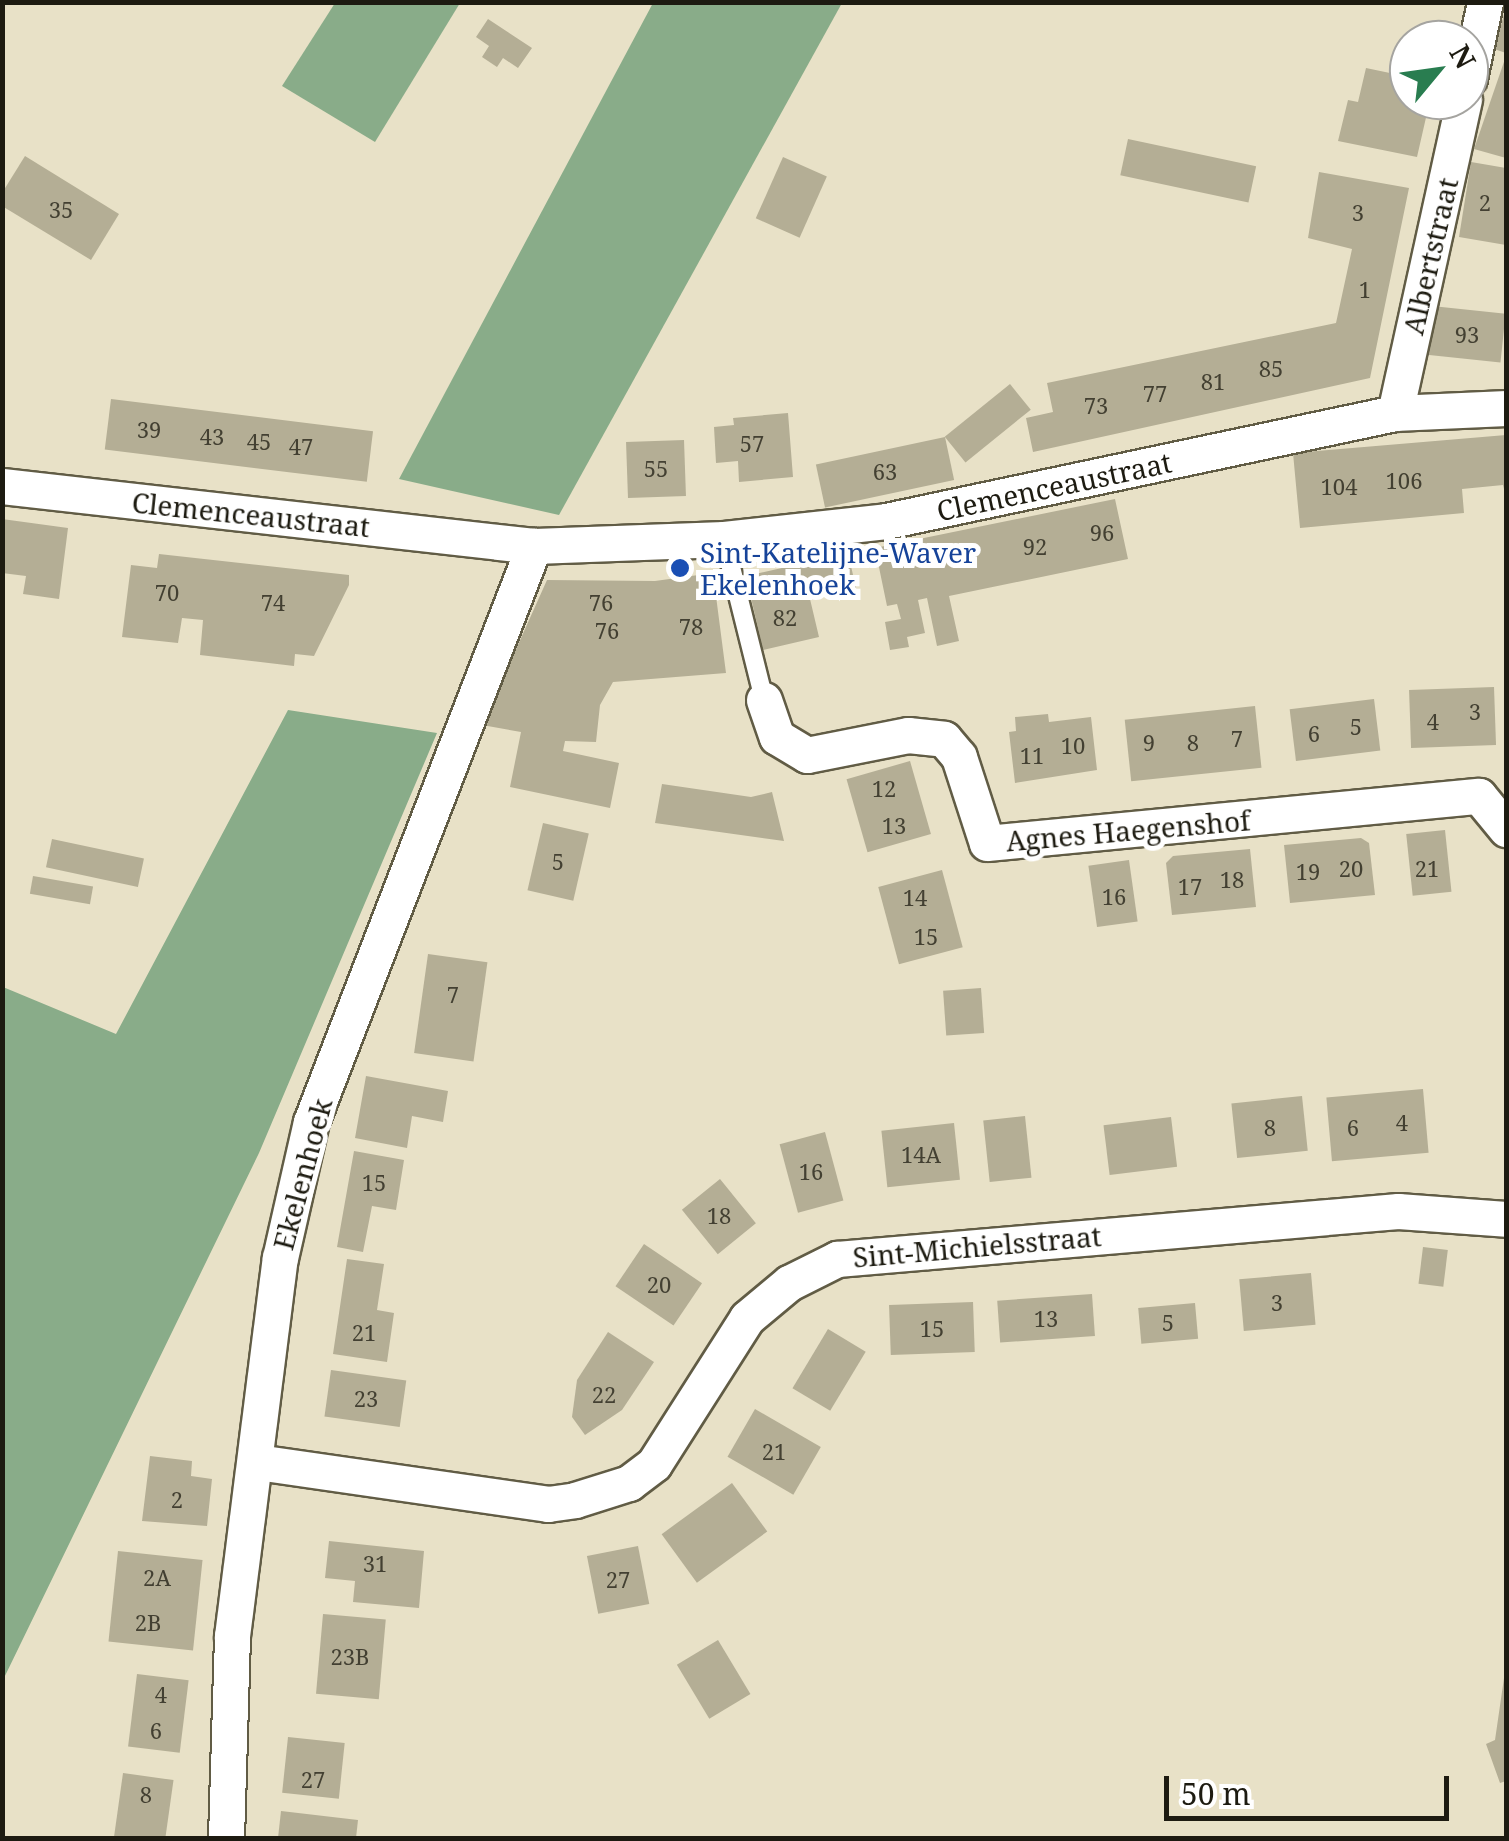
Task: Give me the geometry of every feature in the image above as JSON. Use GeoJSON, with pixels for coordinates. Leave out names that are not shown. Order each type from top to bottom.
{"type":"FeatureCollection","features":[{"type":"Feature","properties":{"kind":"street","name":"Albertstraat"},"geometry":{"type":"LineString","coordinates":[[1395,412],[1460,120]]}},
{"type":"Feature","properties":{"kind":"street","name":"Clemenceaustraat"},"geometry":{"type":"LineString","coordinates":[[2,486],[534,546],[724,539],[886,520],[1395,412],[1506,408]]}},
{"type":"Feature","properties":{"kind":"street","name":"Ekelenhoek"},"geometry":{"type":"LineString","coordinates":[[226,1838],[232,1636],[280,1258],[311,1122],[534,546]]}},
{"type":"Feature","properties":{"kind":"street","name":"Agnes Haegenshof"},"geometry":{"type":"LineString","coordinates":[[764,700],[777,736],[807,755],[908,735],[944,738],[958,757],[988,843],[1479,796],[1506,829]]}},
{"type":"Feature","properties":{"kind":"street","name":"Sint-Michielsstraat"},"geometry":{"type":"LineString","coordinates":[[256,1462],[548,1504],[575,1500],[630,1483],[654,1464],[747,1318],[789,1283],[836,1259],[1398,1211],[1506,1219]]}},
{"type":"Feature","properties":{"kind":"lane","name":"Agnes Haegenshof"},"geometry":{"type":"LineString","coordinates":[[724,539],[764,700]]}},
{"type":"Feature","properties":{"kind":"green space"},"geometry":{"type":"Polygon","coordinates":[[[335,3],[460,3],[375,142],[282,86],[335,3]]]}},
{"type":"Feature","properties":{"kind":"green space"},"geometry":{"type":"Polygon","coordinates":[[[653,3],[842,3],[559,515],[399,479],[653,3]]]}},
{"type":"Feature","properties":{"kind":"green space"},"geometry":{"type":"Polygon","coordinates":[[[288,710],[437,733],[259,1153],[3,1680],[3,987],[116,1034],[288,710]]]}},
{"type":"Feature","properties":{"kind":"building"},"geometry":{"type":"Polygon","coordinates":[[[1506,11],[1506,53],[1494,49],[1506,11]]]}},
{"type":"Feature","properties":{"kind":"building"},"geometry":{"type":"Polygon","coordinates":[[[488,19],[532,48],[518,68],[503,58],[497,67],[482,57],[489,46],[476,37],[488,19]]]}},
{"type":"Feature","properties":{"kind":"building"},"geometry":{"type":"Polygon","coordinates":[[[1506,56],[1506,158],[1474,149],[1484,120],[1489,120],[1489,105],[1506,56]]]}},
{"type":"Feature","properties":{"kind":"building"},"geometry":{"type":"Polygon","coordinates":[[[1366,68],[1389,73],[1389,120],[1425,120],[1417,157],[1338,141],[1348,100],[1358,102],[1366,68]]]}},
{"type":"Feature","properties":{"kind":"building"},"geometry":{"type":"Polygon","coordinates":[[[1128,139],[1256,166],[1248,202],[1120,175],[1128,139]]]}},
{"type":"Feature","properties":{"kind":"building"},"geometry":{"type":"Polygon","coordinates":[[[25,156],[119,214],[91,260],[2,206],[2,193],[25,156]]]}},
{"type":"Feature","properties":{"kind":"building"},"geometry":{"type":"Polygon","coordinates":[[[783,157],[827,177],[800,238],[756,218],[783,157]]]}},
{"type":"Feature","properties":{"kind":"building"},"geometry":{"type":"Polygon","coordinates":[[[1471,162],[1506,168],[1506,245],[1459,237],[1471,162]]]}},
{"type":"Feature","properties":{"kind":"building"},"geometry":{"type":"Polygon","coordinates":[[[1319,172],[1409,188],[1370,378],[1033,452],[1026,418],[1053,412],[1047,383],[1336,323],[1352,249],[1308,238],[1319,172]]]}},
{"type":"Feature","properties":{"kind":"building"},"geometry":{"type":"Polygon","coordinates":[[[1432,306],[1506,314],[1500,362],[1427,355],[1432,306]]]}},
{"type":"Feature","properties":{"kind":"building"},"geometry":{"type":"Polygon","coordinates":[[[1010,384],[1031,410],[965,463],[945,437],[1010,384]]]}},
{"type":"Feature","properties":{"kind":"building"},"geometry":{"type":"Polygon","coordinates":[[[111,399],[373,431],[367,482],[105,450],[111,399]]]}},
{"type":"Feature","properties":{"kind":"building"},"geometry":{"type":"Polygon","coordinates":[[[788,413],[793,477],[739,482],[738,461],[716,463],[714,427],[734,425],[733,418],[788,413]]]}},
{"type":"Feature","properties":{"kind":"building"},"geometry":{"type":"Polygon","coordinates":[[[1506,435],[1506,497],[1503,485],[1462,489],[1464,513],[1300,528],[1293,453],[1506,435]]]}},
{"type":"Feature","properties":{"kind":"building"},"geometry":{"type":"Polygon","coordinates":[[[945,437],[954,480],[825,507],[816,464],[945,437]]]}},
{"type":"Feature","properties":{"kind":"building"},"geometry":{"type":"Polygon","coordinates":[[[684,440],[686,496],[628,498],[626,442],[684,440]]]}},
{"type":"Feature","properties":{"kind":"building"},"geometry":{"type":"Polygon","coordinates":[[[1115,499],[1128,559],[949,596],[959,641],[937,646],[927,598],[918,600],[925,633],[907,637],[909,647],[890,650],[885,622],[901,619],[897,604],[887,606],[875,548],[1115,499]]]}},
{"type":"Feature","properties":{"kind":"building"},"geometry":{"type":"Polygon","coordinates":[[[2,519],[68,528],[59,599],[23,594],[26,576],[2,573],[2,519]]]}},
{"type":"Feature","properties":{"kind":"building"},"geometry":{"type":"Polygon","coordinates":[[[848,553],[856,588],[810,599],[819,637],[763,650],[746,576],[848,553]]]}},
{"type":"Feature","properties":{"kind":"building"},"geometry":{"type":"Polygon","coordinates":[[[159,554],[349,575],[349,585],[314,656],[295,654],[294,666],[200,655],[203,620],[182,618],[178,643],[122,637],[131,565],[157,568],[159,554]]]}},
{"type":"Feature","properties":{"kind":"building"},"geometry":{"type":"Polygon","coordinates":[[[713,573],[726,673],[613,682],[600,705],[596,742],[565,741],[563,751],[619,763],[610,808],[510,787],[521,732],[482,725],[547,580],[655,581],[713,573]]]}},
{"type":"Feature","properties":{"kind":"building"},"geometry":{"type":"Polygon","coordinates":[[[1494,687],[1496,745],[1411,748],[1409,690],[1494,687]]]}},
{"type":"Feature","properties":{"kind":"building"},"geometry":{"type":"Polygon","coordinates":[[[1374,699],[1380,751],[1296,761],[1290,709],[1374,699]]]}},
{"type":"Feature","properties":{"kind":"building"},"geometry":{"type":"Polygon","coordinates":[[[1255,706],[1261,768],[1131,781],[1125,720],[1255,706]]]}},
{"type":"Feature","properties":{"kind":"building"},"geometry":{"type":"Polygon","coordinates":[[[1048,714],[1049,722],[1091,717],[1097,770],[1015,783],[1009,732],[1016,731],[1015,717],[1048,714]]]}},
{"type":"Feature","properties":{"kind":"building"},"geometry":{"type":"Polygon","coordinates":[[[910,761],[931,834],[868,852],[847,779],[910,761]]]}},
{"type":"Feature","properties":{"kind":"building"},"geometry":{"type":"Polygon","coordinates":[[[662,784],[751,797],[772,792],[784,841],[655,823],[662,784]]]}},
{"type":"Feature","properties":{"kind":"building"},"geometry":{"type":"Polygon","coordinates":[[[543,823],[589,834],[573,901],[527,890],[543,823]]]}},
{"type":"Feature","properties":{"kind":"building"},"geometry":{"type":"Polygon","coordinates":[[[1445,830],[1451,892],[1413,896],[1406,834],[1445,830]]]}},
{"type":"Feature","properties":{"kind":"building"},"geometry":{"type":"Polygon","coordinates":[[[1361,838],[1369,843],[1375,895],[1290,903],[1284,845],[1361,838]]]}},
{"type":"Feature","properties":{"kind":"building"},"geometry":{"type":"Polygon","coordinates":[[[52,839],[144,859],[138,887],[46,867],[52,839]]]}},
{"type":"Feature","properties":{"kind":"building"},"geometry":{"type":"Polygon","coordinates":[[[1250,849],[1256,907],[1172,915],[1166,863],[1173,856],[1250,849]]]}},
{"type":"Feature","properties":{"kind":"building"},"geometry":{"type":"Polygon","coordinates":[[[1129,860],[1138,921],[1097,927],[1088,866],[1129,860]]]}},
{"type":"Feature","properties":{"kind":"building"},"geometry":{"type":"Polygon","coordinates":[[[942,870],[963,947],[899,964],[878,887],[942,870]]]}},
{"type":"Feature","properties":{"kind":"building"},"geometry":{"type":"Polygon","coordinates":[[[33,876],[93,887],[90,904],[30,894],[33,876]]]}},
{"type":"Feature","properties":{"kind":"building"},"geometry":{"type":"Polygon","coordinates":[[[428,954],[487,962],[473,1061],[414,1053],[428,954]]]}},
{"type":"Feature","properties":{"kind":"building"},"geometry":{"type":"Polygon","coordinates":[[[981,988],[984,1033],[946,1036],[943,991],[981,988]]]}},
{"type":"Feature","properties":{"kind":"building"},"geometry":{"type":"Polygon","coordinates":[[[366,1076],[448,1091],[443,1122],[412,1116],[407,1148],[355,1138],[366,1076]]]}},
{"type":"Feature","properties":{"kind":"building"},"geometry":{"type":"Polygon","coordinates":[[[1423,1089],[1429,1153],[1332,1161],[1326,1097],[1423,1089]]]}},
{"type":"Feature","properties":{"kind":"building"},"geometry":{"type":"Polygon","coordinates":[[[1302,1096],[1308,1151],[1237,1158],[1231,1103],[1302,1096]]]}},
{"type":"Feature","properties":{"kind":"building"},"geometry":{"type":"Polygon","coordinates":[[[1025,1116],[1031,1178],[990,1182],[983,1120],[1025,1116]]]}},
{"type":"Feature","properties":{"kind":"building"},"geometry":{"type":"Polygon","coordinates":[[[1171,1117],[1177,1167],[1110,1175],[1104,1125],[1171,1117]]]}},
{"type":"Feature","properties":{"kind":"building"},"geometry":{"type":"Polygon","coordinates":[[[954,1123],[960,1180],[887,1187],[881,1131],[954,1123]]]}},
{"type":"Feature","properties":{"kind":"building"},"geometry":{"type":"Polygon","coordinates":[[[825,1132],[843,1201],[798,1213],[780,1144],[825,1132]]]}},
{"type":"Feature","properties":{"kind":"building"},"geometry":{"type":"Polygon","coordinates":[[[354,1151],[404,1160],[396,1210],[372,1206],[363,1252],[337,1247],[354,1151]]]}},
{"type":"Feature","properties":{"kind":"building"},"geometry":{"type":"Polygon","coordinates":[[[720,1179],[756,1223],[718,1254],[682,1210],[720,1179]]]}},
{"type":"Feature","properties":{"kind":"building"},"geometry":{"type":"Polygon","coordinates":[[[644,1244],[702,1283],[674,1325],[615,1286],[644,1244]]]}},
{"type":"Feature","properties":{"kind":"building"},"geometry":{"type":"Polygon","coordinates":[[[1423,1247],[1448,1250],[1443,1287],[1418,1284],[1423,1247]]]}},
{"type":"Feature","properties":{"kind":"building"},"geometry":{"type":"Polygon","coordinates":[[[347,1259],[384,1264],[377,1310],[394,1313],[387,1362],[333,1354],[347,1259]]]}},
{"type":"Feature","properties":{"kind":"building"},"geometry":{"type":"Polygon","coordinates":[[[1311,1273],[1316,1325],[1244,1331],[1239,1279],[1311,1273]]]}},
{"type":"Feature","properties":{"kind":"building"},"geometry":{"type":"Polygon","coordinates":[[[1092,1294],[1095,1336],[1000,1343],[997,1301],[1092,1294]]]}},
{"type":"Feature","properties":{"kind":"building"},"geometry":{"type":"Polygon","coordinates":[[[973,1302],[975,1352],[891,1355],[889,1305],[973,1302]]]}},
{"type":"Feature","properties":{"kind":"building"},"geometry":{"type":"Polygon","coordinates":[[[1195,1303],[1198,1339],[1141,1344],[1138,1308],[1195,1303]]]}},
{"type":"Feature","properties":{"kind":"building"},"geometry":{"type":"Polygon","coordinates":[[[828,1329],[866,1352],[830,1411],[792,1388],[828,1329]]]}},
{"type":"Feature","properties":{"kind":"building"},"geometry":{"type":"Polygon","coordinates":[[[608,1332],[654,1362],[622,1410],[585,1435],[572,1417],[577,1380],[608,1332]]]}},
{"type":"Feature","properties":{"kind":"building"},"geometry":{"type":"Polygon","coordinates":[[[331,1370],[406,1381],[400,1427],[324,1417],[331,1370]]]}},
{"type":"Feature","properties":{"kind":"building"},"geometry":{"type":"Polygon","coordinates":[[[755,1409],[821,1447],[793,1495],[728,1457],[755,1409]]]}},
{"type":"Feature","properties":{"kind":"building"},"geometry":{"type":"Polygon","coordinates":[[[150,1456],[192,1461],[191,1476],[212,1479],[207,1526],[142,1521],[150,1456]]]}},
{"type":"Feature","properties":{"kind":"building"},"geometry":{"type":"Polygon","coordinates":[[[732,1483],[767,1532],[697,1583],[662,1534],[732,1483]]]}},
{"type":"Feature","properties":{"kind":"building"},"geometry":{"type":"Polygon","coordinates":[[[329,1541],[424,1551],[419,1608],[353,1602],[355,1581],[325,1578],[329,1541]]]}},
{"type":"Feature","properties":{"kind":"building"},"geometry":{"type":"Polygon","coordinates":[[[638,1546],[649,1604],[598,1614],[587,1556],[638,1546]]]}},
{"type":"Feature","properties":{"kind":"building"},"geometry":{"type":"Polygon","coordinates":[[[118,1551],[203,1560],[193,1650],[108,1642],[118,1551]]]}},
{"type":"Feature","properties":{"kind":"building"},"geometry":{"type":"Polygon","coordinates":[[[323,1614],[386,1619],[379,1699],[316,1694],[323,1614]]]}},
{"type":"Feature","properties":{"kind":"building"},"geometry":{"type":"Polygon","coordinates":[[[718,1640],[750,1694],[709,1719],[677,1665],[718,1640]]]}},
{"type":"Feature","properties":{"kind":"building"},"geometry":{"type":"Polygon","coordinates":[[[137,1674],[189,1680],[180,1753],[128,1746],[137,1674]]]}},
{"type":"Feature","properties":{"kind":"building"},"geometry":{"type":"Polygon","coordinates":[[[1504,1678],[1506,1781],[1500,1783],[1486,1744],[1495,1740],[1504,1678]]]}},
{"type":"Feature","properties":{"kind":"building"},"geometry":{"type":"Polygon","coordinates":[[[288,1737],[345,1743],[339,1799],[282,1793],[288,1737]]]}},
{"type":"Feature","properties":{"kind":"building"},"geometry":{"type":"Polygon","coordinates":[[[123,1773],[174,1780],[165,1838],[114,1837],[123,1773]]]}},
{"type":"Feature","properties":{"kind":"building"},"geometry":{"type":"Polygon","coordinates":[[[281,1811],[358,1820],[356,1838],[278,1838],[281,1811]]]}},
{"type":"Feature","properties":{"kind":"place","name":"Sint-Katelijne-Waver Ekelenhoek"},"geometry":{"type":"Point","coordinates":[680,568]}}]}
